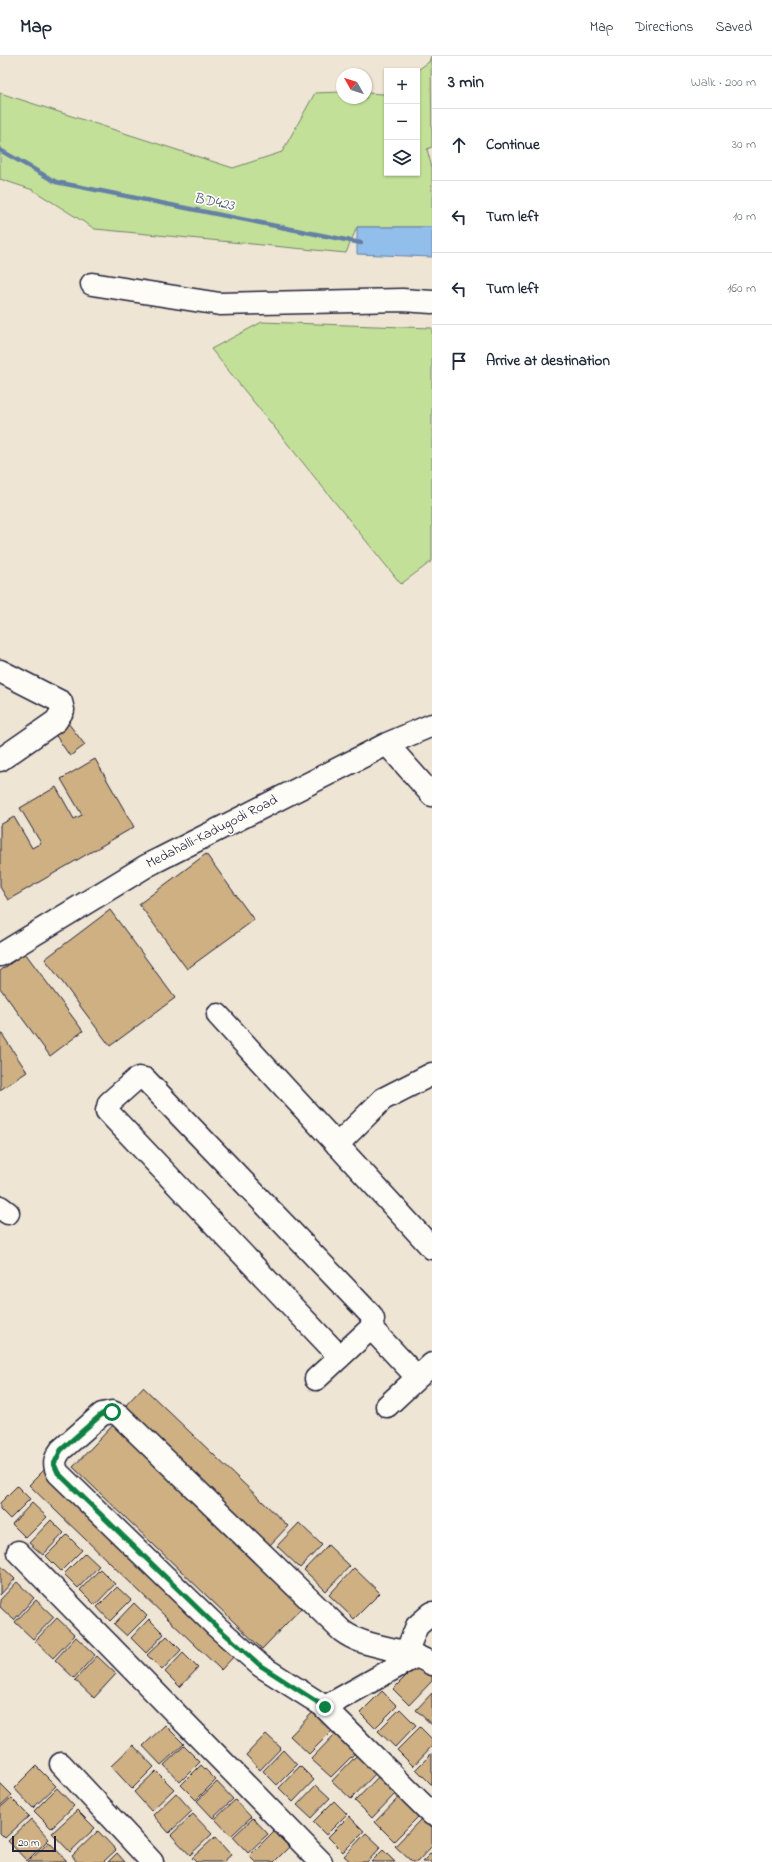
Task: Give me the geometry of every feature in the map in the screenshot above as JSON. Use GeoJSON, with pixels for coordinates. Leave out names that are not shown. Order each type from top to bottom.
{"type":"FeatureCollection","features":[{"type":"Feature","properties":{"kind":"street"},"geometry":{"type":"LineString","coordinates":[[92,284],[220,304],[402,300],[432,302]]}},
{"type":"Feature","properties":{"kind":"street"},"geometry":{"type":"LineString","coordinates":[[0,671],[61,702],[63,710],[56,721],[0,760]]}},
{"type":"Feature","properties":{"kind":"street","name":"Medahalli-Kadugodi Road"},"geometry":{"type":"LineString","coordinates":[[0,955],[148,865],[387,744],[432,725]]}},
{"type":"Feature","properties":{"kind":"street"},"geometry":{"type":"LineString","coordinates":[[387,744],[432,795]]}},
{"type":"Feature","properties":{"kind":"street"},"geometry":{"type":"LineString","coordinates":[[218,1015],[432,1248]]}},
{"type":"Feature","properties":{"kind":"street"},"geometry":{"type":"LineString","coordinates":[[337,1145],[383,1099],[432,1074]]}},
{"type":"Feature","properties":{"kind":"street"},"geometry":{"type":"LineString","coordinates":[[316,1379],[340,1357],[371,1328],[373,1319],[371,1315],[145,1079],[139,1078],[134,1080],[109,1103],[106,1109],[107,1111],[340,1357]]}},
{"type":"Feature","properties":{"kind":"street"},"geometry":{"type":"LineString","coordinates":[[371,1328],[425,1370],[387,1406]]}},
{"type":"Feature","properties":{"kind":"street"},"geometry":{"type":"LineString","coordinates":[[418,1658],[358,1641],[337,1627],[119,1415],[112,1412],[102,1414],[61,1450],[54,1464],[58,1473],[64,1479],[217,1627],[261,1666],[325,1707],[432,1814]]}},
{"type":"Feature","properties":{"kind":"street"},"geometry":{"type":"LineString","coordinates":[[18,1552],[321,1862]]}},
{"type":"Feature","properties":{"kind":"street"},"geometry":{"type":"LineString","coordinates":[[418,1658],[417,1626],[432,1613]]}},
{"type":"Feature","properties":{"kind":"street"},"geometry":{"type":"LineString","coordinates":[[325,1707],[418,1658]]}},
{"type":"Feature","properties":{"kind":"street"},"geometry":{"type":"LineString","coordinates":[[61,1764],[152,1862]]}},
{"type":"Feature","properties":{"kind":"green space"},"geometry":{"type":"Polygon","coordinates":[[[431,56],[432,147],[427,149],[432,168],[432,227],[357,227],[346,253],[95,229],[33,190],[0,179],[0,93],[233,168],[282,152],[315,93],[336,92],[336,104],[372,104],[372,93],[384,93],[384,176],[420,176],[420,68],[429,62],[431,56]]]}},
{"type":"Feature","properties":{"kind":"green space"},"geometry":{"type":"Polygon","coordinates":[[[262,322],[432,328],[432,561],[401,584],[211,349],[262,322]]]}},
{"type":"Feature","properties":{"kind":"water"},"geometry":{"type":"Polygon","coordinates":[[[357,227],[432,227],[432,257],[357,254],[357,227]]]}},
{"type":"Feature","properties":{"kind":"building"},"geometry":{"type":"Polygon","coordinates":[[[68,723],[85,745],[70,756],[54,733],[68,723]]]}},
{"type":"Feature","properties":{"kind":"building"},"geometry":{"type":"Polygon","coordinates":[[[95,759],[134,827],[8,900],[0,887],[0,825],[14,817],[32,848],[41,843],[20,808],[56,787],[74,819],[82,815],[61,779],[95,759]]]}},
{"type":"Feature","properties":{"kind":"building"},"geometry":{"type":"Polygon","coordinates":[[[206,854],[254,920],[187,969],[139,904],[206,854]]]}},
{"type":"Feature","properties":{"kind":"building"},"geometry":{"type":"Polygon","coordinates":[[[110,910],[175,998],[110,1046],[45,959],[110,910]]]}},
{"type":"Feature","properties":{"kind":"building"},"geometry":{"type":"Polygon","coordinates":[[[25,953],[83,1031],[50,1056],[0,988],[0,971],[25,953]]]}},
{"type":"Feature","properties":{"kind":"building"},"geometry":{"type":"Polygon","coordinates":[[[0,1031],[27,1072],[0,1090],[0,1031]]]}},
{"type":"Feature","properties":{"kind":"building"},"geometry":{"type":"Polygon","coordinates":[[[143,1387],[288,1526],[270,1545],[125,1406],[143,1387]]]}},
{"type":"Feature","properties":{"kind":"building"},"geometry":{"type":"Polygon","coordinates":[[[117,1421],[306,1603],[262,1649],[73,1467],[117,1421]]]}},
{"type":"Feature","properties":{"kind":"building"},"geometry":{"type":"Polygon","coordinates":[[[46,1468],[238,1652],[221,1670],[29,1485],[46,1468]]]}},
{"type":"Feature","properties":{"kind":"building"},"geometry":{"type":"Polygon","coordinates":[[[17,1486],[30,1499],[10,1519],[0,1509],[0,1503],[17,1486]]]}},
{"type":"Feature","properties":{"kind":"building"},"geometry":{"type":"Polygon","coordinates":[[[32,1503],[47,1517],[26,1538],[12,1524],[32,1503]]]}},
{"type":"Feature","properties":{"kind":"building"},"geometry":{"type":"Polygon","coordinates":[[[51,1520],[64,1533],[43,1555],[29,1543],[51,1520]]]}},
{"type":"Feature","properties":{"kind":"building"},"geometry":{"type":"Polygon","coordinates":[[[299,1523],[322,1545],[300,1568],[277,1546],[299,1523]]]}},
{"type":"Feature","properties":{"kind":"building"},"geometry":{"type":"Polygon","coordinates":[[[67,1535],[82,1550],[61,1571],[46,1556],[67,1535]]]}},
{"type":"Feature","properties":{"kind":"building"},"geometry":{"type":"Polygon","coordinates":[[[328,1545],[350,1566],[326,1591],[304,1570],[328,1545]]]}},
{"type":"Feature","properties":{"kind":"building"},"geometry":{"type":"Polygon","coordinates":[[[85,1553],[99,1566],[78,1588],[64,1574],[85,1553]]]}},
{"type":"Feature","properties":{"kind":"building"},"geometry":{"type":"Polygon","coordinates":[[[0,1565],[15,1579],[0,1595],[0,1565]]]}},
{"type":"Feature","properties":{"kind":"building"},"geometry":{"type":"Polygon","coordinates":[[[354,1568],[380,1593],[354,1619],[329,1595],[354,1568]]]}},
{"type":"Feature","properties":{"kind":"building"},"geometry":{"type":"Polygon","coordinates":[[[100,1569],[115,1584],[95,1605],[80,1590],[100,1569]]]}},
{"type":"Feature","properties":{"kind":"building"},"geometry":{"type":"Polygon","coordinates":[[[17,1582],[34,1598],[14,1620],[0,1607],[0,1600],[17,1582]]]}},
{"type":"Feature","properties":{"kind":"building"},"geometry":{"type":"Polygon","coordinates":[[[117,1587],[131,1600],[110,1621],[97,1607],[117,1587]]]}},
{"type":"Feature","properties":{"kind":"building"},"geometry":{"type":"Polygon","coordinates":[[[36,1600],[54,1617],[33,1639],[15,1622],[36,1600]]]}},
{"type":"Feature","properties":{"kind":"building"},"geometry":{"type":"Polygon","coordinates":[[[134,1603],[147,1616],[127,1636],[114,1624],[134,1603]]]}},
{"type":"Feature","properties":{"kind":"building"},"geometry":{"type":"Polygon","coordinates":[[[57,1618],[75,1635],[53,1658],[35,1641],[57,1618]]]}},
{"type":"Feature","properties":{"kind":"building"},"geometry":{"type":"Polygon","coordinates":[[[149,1619],[164,1634],[146,1653],[131,1638],[149,1619]]]}},
{"type":"Feature","properties":{"kind":"building"},"geometry":{"type":"Polygon","coordinates":[[[167,1636],[181,1650],[162,1670],[147,1655],[167,1636]]]}},
{"type":"Feature","properties":{"kind":"building"},"geometry":{"type":"Polygon","coordinates":[[[76,1637],[95,1655],[74,1678],[55,1660],[76,1637]]]}},
{"type":"Feature","properties":{"kind":"building"},"geometry":{"type":"Polygon","coordinates":[[[183,1653],[198,1668],[180,1687],[165,1672],[183,1653]]]}},
{"type":"Feature","properties":{"kind":"building"},"geometry":{"type":"Polygon","coordinates":[[[97,1656],[116,1674],[94,1698],[75,1680],[97,1656]]]}},
{"type":"Feature","properties":{"kind":"building"},"geometry":{"type":"Polygon","coordinates":[[[419,1663],[432,1676],[432,1681],[409,1705],[393,1689],[419,1663]]]}},
{"type":"Feature","properties":{"kind":"building"},"geometry":{"type":"Polygon","coordinates":[[[382,1691],[397,1706],[375,1728],[360,1713],[382,1691]]]}},
{"type":"Feature","properties":{"kind":"building"},"geometry":{"type":"Polygon","coordinates":[[[432,1693],[432,1725],[416,1710],[432,1693]]]}},
{"type":"Feature","properties":{"kind":"building"},"geometry":{"type":"Polygon","coordinates":[[[316,1709],[335,1728],[309,1754],[290,1736],[316,1709]]]}},
{"type":"Feature","properties":{"kind":"building"},"geometry":{"type":"Polygon","coordinates":[[[400,1709],[416,1725],[395,1747],[378,1731],[400,1709]]]}},
{"type":"Feature","properties":{"kind":"building"},"geometry":{"type":"Polygon","coordinates":[[[165,1725],[184,1744],[161,1765],[143,1746],[165,1725]]]}},
{"type":"Feature","properties":{"kind":"building"},"geometry":{"type":"Polygon","coordinates":[[[420,1727],[432,1739],[432,1746],[413,1766],[397,1750],[420,1727]]]}},
{"type":"Feature","properties":{"kind":"building"},"geometry":{"type":"Polygon","coordinates":[[[337,1732],[357,1751],[331,1777],[311,1759],[337,1732]]]}},
{"type":"Feature","properties":{"kind":"building"},"geometry":{"type":"Polygon","coordinates":[[[266,1734],[281,1748],[260,1770],[246,1755],[266,1734]]]}},
{"type":"Feature","properties":{"kind":"building"},"geometry":{"type":"Polygon","coordinates":[[[133,1745],[154,1767],[132,1789],[111,1766],[133,1745]]]}},
{"type":"Feature","properties":{"kind":"building"},"geometry":{"type":"Polygon","coordinates":[[[184,1746],[200,1762],[180,1782],[164,1765],[184,1746]]]}},
{"type":"Feature","properties":{"kind":"building"},"geometry":{"type":"Polygon","coordinates":[[[283,1750],[297,1765],[277,1785],[263,1771],[283,1750]]]}},
{"type":"Feature","properties":{"kind":"building"},"geometry":{"type":"Polygon","coordinates":[[[432,1753],[432,1784],[431,1784],[416,1769],[432,1753]]]}},
{"type":"Feature","properties":{"kind":"building"},"geometry":{"type":"Polygon","coordinates":[[[358,1754],[377,1772],[351,1799],[332,1781],[358,1754]]]}},
{"type":"Feature","properties":{"kind":"building"},"geometry":{"type":"Polygon","coordinates":[[[201,1765],[216,1780],[196,1800],[181,1785],[201,1765]]]}},
{"type":"Feature","properties":{"kind":"building"},"geometry":{"type":"Polygon","coordinates":[[[36,1766],[56,1786],[33,1808],[14,1788],[36,1766]]]}},
{"type":"Feature","properties":{"kind":"building"},"geometry":{"type":"Polygon","coordinates":[[[300,1766],[314,1780],[293,1802],[279,1788],[300,1766]]]}},
{"type":"Feature","properties":{"kind":"building"},"geometry":{"type":"Polygon","coordinates":[[[156,1771],[174,1789],[151,1811],[134,1792],[156,1771]]]}},
{"type":"Feature","properties":{"kind":"building"},"geometry":{"type":"Polygon","coordinates":[[[379,1776],[396,1793],[372,1818],[355,1801],[379,1776]]]}},
{"type":"Feature","properties":{"kind":"building"},"geometry":{"type":"Polygon","coordinates":[[[217,1782],[233,1799],[213,1818],[197,1801],[217,1782]]]}},
{"type":"Feature","properties":{"kind":"building"},"geometry":{"type":"Polygon","coordinates":[[[0,1783],[12,1795],[0,1806],[0,1783]]]}},
{"type":"Feature","properties":{"kind":"building"},"geometry":{"type":"Polygon","coordinates":[[[316,1785],[330,1798],[311,1818],[297,1805],[316,1785]]]}},
{"type":"Feature","properties":{"kind":"building"},"geometry":{"type":"Polygon","coordinates":[[[57,1788],[74,1806],[51,1828],[34,1811],[57,1788]]]}},
{"type":"Feature","properties":{"kind":"building"},"geometry":{"type":"Polygon","coordinates":[[[176,1793],[192,1811],[169,1833],[153,1815],[176,1793]]]}},
{"type":"Feature","properties":{"kind":"building"},"geometry":{"type":"Polygon","coordinates":[[[400,1796],[420,1815],[394,1841],[375,1822],[400,1796]]]}},
{"type":"Feature","properties":{"kind":"building"},"geometry":{"type":"Polygon","coordinates":[[[11,1798],[29,1816],[5,1838],[0,1833],[0,1808],[11,1798]]]}},
{"type":"Feature","properties":{"kind":"building"},"geometry":{"type":"Polygon","coordinates":[[[235,1800],[251,1817],[231,1836],[215,1819],[235,1800]]]}},
{"type":"Feature","properties":{"kind":"building"},"geometry":{"type":"Polygon","coordinates":[[[334,1801],[347,1814],[326,1835],[313,1822],[334,1801]]]}},
{"type":"Feature","properties":{"kind":"building"},"geometry":{"type":"Polygon","coordinates":[[[77,1810],[95,1828],[70,1852],[52,1833],[77,1810]]]}},
{"type":"Feature","properties":{"kind":"building"},"geometry":{"type":"Polygon","coordinates":[[[193,1814],[212,1834],[190,1855],[171,1835],[193,1814]]]}},
{"type":"Feature","properties":{"kind":"building"},"geometry":{"type":"Polygon","coordinates":[[[349,1816],[364,1831],[343,1852],[328,1837],[349,1816]]]}},
{"type":"Feature","properties":{"kind":"building"},"geometry":{"type":"Polygon","coordinates":[[[253,1818],[268,1834],[248,1853],[233,1837],[253,1818]]]}},
{"type":"Feature","properties":{"kind":"building"},"geometry":{"type":"Polygon","coordinates":[[[422,1818],[432,1827],[432,1846],[417,1862],[412,1862],[395,1846],[422,1818]]]}},
{"type":"Feature","properties":{"kind":"building"},"geometry":{"type":"Polygon","coordinates":[[[31,1819],[49,1839],[27,1861],[8,1841],[31,1819]]]}},
{"type":"Feature","properties":{"kind":"building"},"geometry":{"type":"Polygon","coordinates":[[[98,1831],[116,1850],[103,1862],[77,1862],[72,1856],[98,1831]]]}},
{"type":"Feature","properties":{"kind":"building"},"geometry":{"type":"Polygon","coordinates":[[[274,1831],[289,1847],[274,1862],[255,1862],[249,1856],[274,1831]]]}},
{"type":"Feature","properties":{"kind":"building"},"geometry":{"type":"Polygon","coordinates":[[[366,1833],[381,1847],[367,1862],[351,1862],[344,1856],[366,1833]]]}},
{"type":"Feature","properties":{"kind":"building"},"geometry":{"type":"Polygon","coordinates":[[[215,1837],[231,1855],[223,1862],[196,1862],[192,1858],[215,1837]]]}},
{"type":"Feature","properties":{"kind":"building"},"geometry":{"type":"Polygon","coordinates":[[[49,1842],[66,1860],[63,1862],[28,1862],[49,1842]]]}},
{"type":"Feature","properties":{"kind":"building"},"geometry":{"type":"Polygon","coordinates":[[[383,1850],[395,1862],[371,1862],[383,1850]]]}},
{"type":"Feature","properties":{"kind":"building"},"geometry":{"type":"Polygon","coordinates":[[[432,1852],[432,1862],[422,1862],[432,1852]]]}},
{"type":"Feature","properties":{"kind":"building"},"geometry":{"type":"Polygon","coordinates":[[[117,1853],[125,1862],[108,1862],[117,1853]]]}},
{"type":"Feature","properties":{"kind":"waterway","name":"BD423"},"geometry":{"type":"LineString","coordinates":[[0,150],[56,182],[361,243]]}},
{"type":"Feature","properties":{"kind":"route"},"geometry":{"type":"LineString","coordinates":[[112,1412],[102,1414],[61,1450],[57,1455],[54,1464],[58,1473],[217,1627],[261,1666],[315,1699],[325,1707]]}}]}
